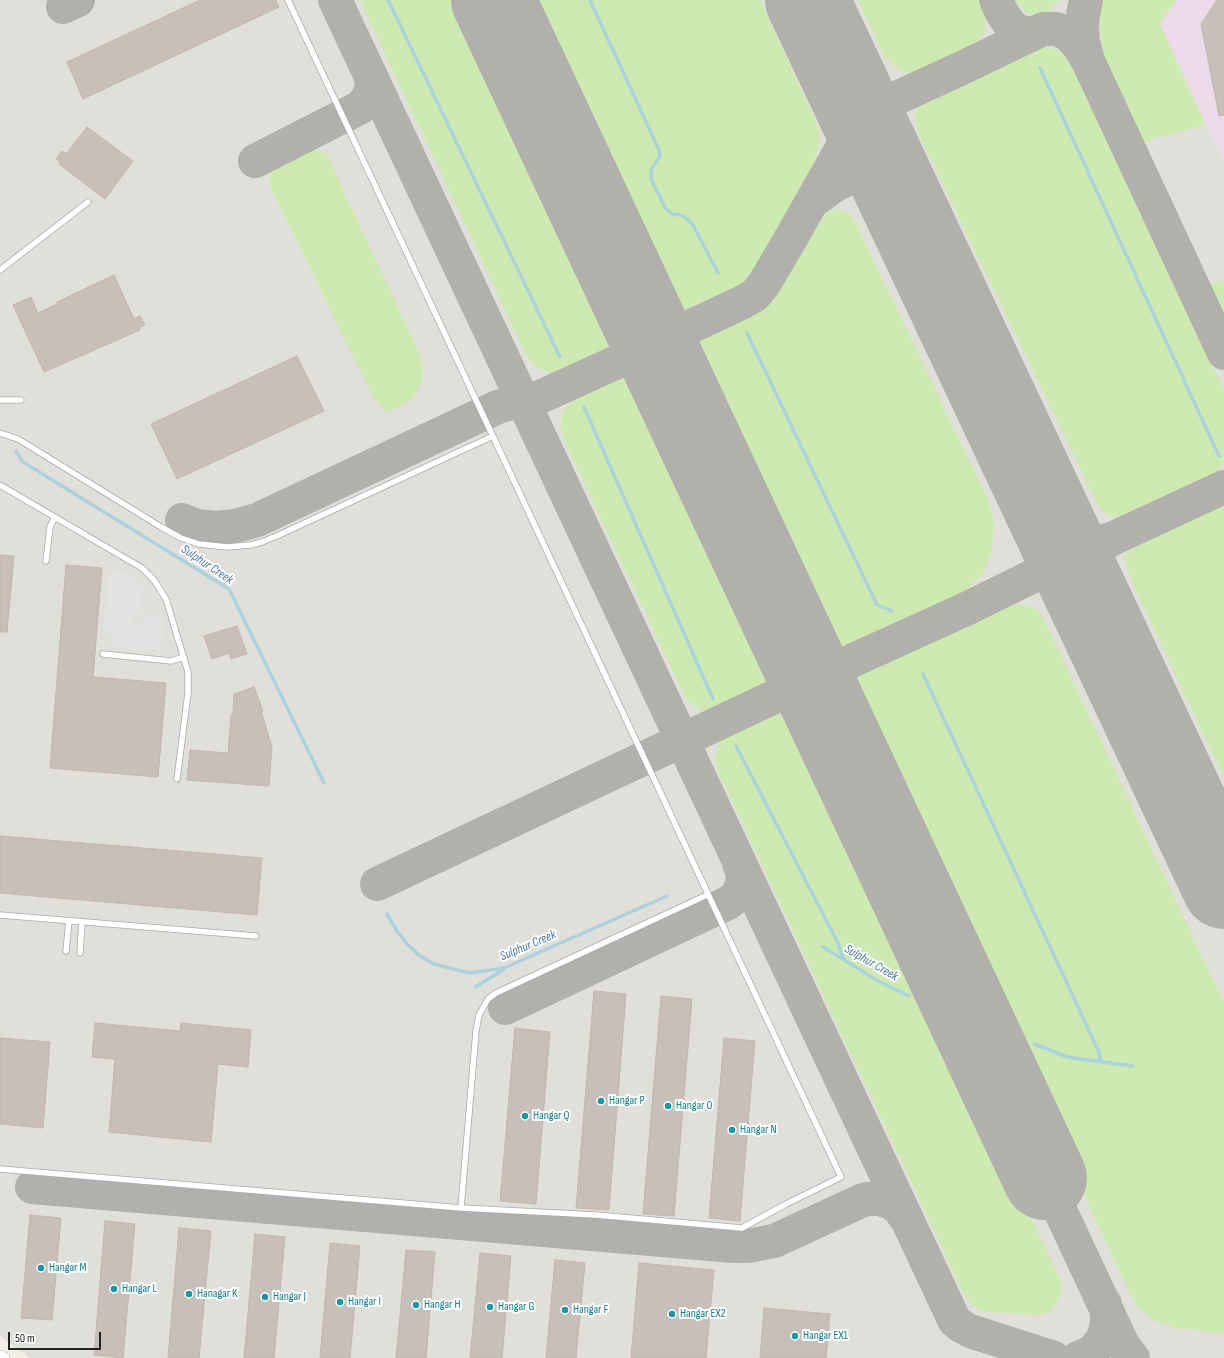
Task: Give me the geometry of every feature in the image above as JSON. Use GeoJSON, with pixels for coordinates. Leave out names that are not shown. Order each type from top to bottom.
{"type":"FeatureCollection","features":[{"type":"Feature","properties":{"kind":"street"},"geometry":{"type":"LineString","coordinates":[[0,1356],[4,1358]]}},
{"type":"Feature","properties":{"kind":"lane"},"geometry":{"type":"LineString","coordinates":[[0,1169],[461,1208],[596,1215],[742,1228],[841,1177],[707,895],[288,0]]}},
{"type":"Feature","properties":{"kind":"lane"},"geometry":{"type":"LineString","coordinates":[[0,270],[88,202]]}},
{"type":"Feature","properties":{"kind":"lane"},"geometry":{"type":"LineString","coordinates":[[0,400],[21,400]]}},
{"type":"Feature","properties":{"kind":"lane"},"geometry":{"type":"LineString","coordinates":[[0,433],[18,440],[181,538],[199,544],[227,547],[262,542],[279,536],[493,436]]}},
{"type":"Feature","properties":{"kind":"lane"},"geometry":{"type":"LineString","coordinates":[[0,485],[142,568],[154,580],[166,599],[188,672],[188,693],[177,779]]}},
{"type":"Feature","properties":{"kind":"lane"},"geometry":{"type":"LineString","coordinates":[[46,561],[50,527],[55,517]]}},
{"type":"Feature","properties":{"kind":"lane"},"geometry":{"type":"LineString","coordinates":[[102,654],[171,661],[184,657]]}},
{"type":"Feature","properties":{"kind":"lane"},"geometry":{"type":"LineString","coordinates":[[461,1208],[478,1015],[488,999],[496,993],[707,895]]}},
{"type":"Feature","properties":{"kind":"lane"},"geometry":{"type":"LineString","coordinates":[[0,915],[256,936]]}},
{"type":"Feature","properties":{"kind":"lane"},"geometry":{"type":"LineString","coordinates":[[66,951],[68,921]]}},
{"type":"Feature","properties":{"kind":"lane"},"geometry":{"type":"LineString","coordinates":[[80,952],[82,922]]}},
{"type":"Feature","properties":{"kind":"shaded area"},"geometry":{"type":"Polygon","coordinates":[[[0,0],[1176,0],[1160,24],[1224,162],[1224,1358],[30,1358],[0,1336],[0,0]]]}},
{"type":"Feature","properties":{"kind":"shaded area"},"geometry":{"type":"Polygon","coordinates":[[[1176,0],[1224,0],[1224,162],[1160,24],[1176,0]]]}},
{"type":"Feature","properties":{"kind":"shaded area"},"geometry":{"type":"Polygon","coordinates":[[[109,571],[135,575],[135,583],[143,583],[141,613],[132,612],[131,621],[133,623],[142,623],[143,615],[162,617],[161,625],[163,625],[161,651],[113,647],[115,635],[104,633],[109,571]]]}},
{"type":"Feature","properties":{"kind":"green space"},"geometry":{"type":"Polygon","coordinates":[[[360,0],[460,0],[612,332],[610,343],[604,350],[557,372],[551,373],[537,367],[526,355],[360,0]]]}},
{"type":"Feature","properties":{"kind":"green space"},"geometry":{"type":"Polygon","coordinates":[[[526,0],[760,0],[815,119],[819,132],[819,143],[812,170],[802,191],[757,272],[749,283],[742,288],[692,310],[683,312],[665,300],[526,0]]]}},
{"type":"Feature","properties":{"kind":"green space"},"geometry":{"type":"Polygon","coordinates":[[[858,0],[979,0],[985,15],[985,30],[980,39],[973,46],[911,74],[896,67],[883,54],[858,0]]]}},
{"type":"Feature","properties":{"kind":"green space"},"geometry":{"type":"Polygon","coordinates":[[[1013,0],[1060,0],[1050,10],[1036,14],[1029,13],[1024,10],[1013,0]]]}},
{"type":"Feature","properties":{"kind":"green space"},"geometry":{"type":"Polygon","coordinates":[[[1102,0],[1176,0],[1160,24],[1206,125],[1142,142],[1104,59],[1099,11],[1102,0]]]}},
{"type":"Feature","properties":{"kind":"green space"},"geometry":{"type":"Polygon","coordinates":[[[1038,47],[1056,49],[1066,57],[1070,63],[1224,390],[1224,461],[1219,469],[1201,482],[1122,519],[1106,514],[1097,503],[918,133],[916,124],[915,116],[917,107],[923,100],[1038,47]]]}},
{"type":"Feature","properties":{"kind":"green space"},"geometry":{"type":"Polygon","coordinates":[[[309,149],[319,150],[327,155],[420,354],[422,380],[419,389],[413,398],[393,411],[388,412],[383,409],[373,397],[270,187],[270,175],[273,169],[280,163],[309,149]]]}},
{"type":"Feature","properties":{"kind":"green space"},"geometry":{"type":"Polygon","coordinates":[[[837,209],[850,214],[857,225],[985,493],[993,515],[994,524],[993,545],[987,565],[981,576],[966,590],[941,604],[848,647],[842,648],[832,645],[826,637],[694,359],[693,353],[695,344],[706,334],[756,311],[766,303],[775,292],[818,219],[830,210],[837,209]]]}},
{"type":"Feature","properties":{"kind":"green space"},"geometry":{"type":"Polygon","coordinates":[[[1224,280],[1224,317],[1209,285],[1224,280]]]}},
{"type":"Feature","properties":{"kind":"green space"},"geometry":{"type":"Polygon","coordinates":[[[626,379],[637,383],[646,393],[773,665],[774,676],[768,684],[715,709],[707,711],[700,710],[686,699],[563,438],[561,430],[562,414],[571,401],[605,384],[626,379]]]}},
{"type":"Feature","properties":{"kind":"green space"},"geometry":{"type":"Polygon","coordinates":[[[1224,502],[1224,778],[1131,580],[1125,562],[1125,555],[1131,544],[1224,502]]]}},
{"type":"Feature","properties":{"kind":"green space"},"geometry":{"type":"Polygon","coordinates":[[[1016,604],[1032,607],[1039,611],[1043,617],[1224,1003],[1224,1333],[1175,1328],[1163,1325],[1154,1321],[1144,1313],[1129,1292],[854,695],[853,690],[857,678],[868,669],[991,613],[1016,604]]]}},
{"type":"Feature","properties":{"kind":"green space"},"geometry":{"type":"Polygon","coordinates":[[[780,710],[789,711],[792,713],[1060,1279],[1060,1296],[1049,1312],[1039,1315],[984,1312],[972,1305],[965,1296],[720,776],[714,757],[718,744],[722,738],[780,710]]]}},
{"type":"Feature","properties":{"kind":"building"},"geometry":{"type":"Polygon","coordinates":[[[200,0],[276,0],[279,7],[83,99],[67,62],[200,0]]]}},
{"type":"Feature","properties":{"kind":"building"},"geometry":{"type":"Polygon","coordinates":[[[1217,0],[1224,0],[1224,115],[1219,116],[1201,24],[1217,0]]]}},
{"type":"Feature","properties":{"kind":"building"},"geometry":{"type":"Polygon","coordinates":[[[87,127],[133,161],[105,199],[59,164],[60,162],[56,159],[62,151],[66,154],[87,127]]]}},
{"type":"Feature","properties":{"kind":"building"},"geometry":{"type":"Polygon","coordinates":[[[114,275],[134,319],[140,316],[145,325],[139,328],[140,330],[44,372],[13,305],[31,297],[38,313],[57,304],[57,302],[114,275]]]}},
{"type":"Feature","properties":{"kind":"building"},"geometry":{"type":"Polygon","coordinates":[[[297,356],[324,411],[177,479],[151,424],[297,356]]]}},
{"type":"Feature","properties":{"kind":"building"},"geometry":{"type":"Polygon","coordinates":[[[0,555],[14,556],[7,632],[0,632],[0,555]]]}},
{"type":"Feature","properties":{"kind":"building"},"geometry":{"type":"Polygon","coordinates":[[[66,565],[102,568],[93,677],[166,683],[158,777],[50,768],[66,565]]]}},
{"type":"Feature","properties":{"kind":"building"},"geometry":{"type":"Polygon","coordinates":[[[237,626],[247,654],[231,659],[229,653],[212,659],[204,636],[237,626]]]}},
{"type":"Feature","properties":{"kind":"building"},"geometry":{"type":"Polygon","coordinates":[[[254,687],[263,711],[261,711],[272,747],[269,786],[187,780],[190,750],[228,753],[234,694],[254,687]]]}},
{"type":"Feature","properties":{"kind":"building"},"geometry":{"type":"Polygon","coordinates":[[[0,836],[262,858],[257,915],[0,893],[0,836]]]}},
{"type":"Feature","properties":{"kind":"building","name":"Hangar P"},"geometry":{"type":"Polygon","coordinates":[[[594,991],[626,994],[609,1210],[576,1208],[594,991]]]}},
{"type":"Feature","properties":{"kind":"building","name":"Hangar O"},"geometry":{"type":"Polygon","coordinates":[[[661,996],[692,999],[674,1216],[643,1214],[661,996]]]}},
{"type":"Feature","properties":{"kind":"building"},"geometry":{"type":"Polygon","coordinates":[[[95,1023],[180,1031],[181,1023],[251,1030],[248,1067],[218,1064],[211,1142],[109,1132],[115,1059],[92,1057],[95,1023]]]}},
{"type":"Feature","properties":{"kind":"building","name":"Hangar Q"},"geometry":{"type":"Polygon","coordinates":[[[515,1028],[550,1032],[536,1204],[500,1201],[515,1028]]]}},
{"type":"Feature","properties":{"kind":"building"},"geometry":{"type":"Polygon","coordinates":[[[0,1038],[50,1042],[43,1128],[0,1124],[0,1038]]]}},
{"type":"Feature","properties":{"kind":"building","name":"Hangar N"},"geometry":{"type":"Polygon","coordinates":[[[724,1038],[755,1041],[740,1221],[709,1218],[724,1038]]]}},
{"type":"Feature","properties":{"kind":"building","name":"Hangar M"},"geometry":{"type":"Polygon","coordinates":[[[30,1215],[61,1218],[52,1320],[21,1318],[30,1215]]]}},
{"type":"Feature","properties":{"kind":"building","name":"Hangar L"},"geometry":{"type":"Polygon","coordinates":[[[105,1221],[135,1224],[123,1358],[94,1355],[105,1221]]]}},
{"type":"Feature","properties":{"kind":"building","name":"Hanagar K"},"geometry":{"type":"Polygon","coordinates":[[[179,1228],[211,1231],[199,1358],[168,1358],[179,1228]]]}},
{"type":"Feature","properties":{"kind":"building","name":"Hangar J"},"geometry":{"type":"Polygon","coordinates":[[[255,1234],[285,1237],[274,1358],[244,1358],[255,1234]]]}},
{"type":"Feature","properties":{"kind":"building","name":"Hangar I"},"geometry":{"type":"Polygon","coordinates":[[[330,1243],[360,1246],[350,1358],[320,1358],[330,1243]]]}},
{"type":"Feature","properties":{"kind":"building","name":"Hangar H"},"geometry":{"type":"Polygon","coordinates":[[[406,1250],[435,1252],[426,1358],[396,1358],[406,1250]]]}},
{"type":"Feature","properties":{"kind":"building","name":"Hangar G"},"geometry":{"type":"Polygon","coordinates":[[[480,1253],[511,1256],[502,1358],[470,1358],[480,1253]]]}},
{"type":"Feature","properties":{"kind":"building","name":"Hangar F"},"geometry":{"type":"Polygon","coordinates":[[[555,1260],[585,1263],[576,1358],[546,1358],[555,1260]]]}},
{"type":"Feature","properties":{"kind":"building","name":"Hangar EX2"},"geometry":{"type":"Polygon","coordinates":[[[639,1263],[714,1270],[706,1358],[631,1358],[639,1263]]]}},
{"type":"Feature","properties":{"kind":"building","name":"Hangar EX1"},"geometry":{"type":"Polygon","coordinates":[[[764,1308],[830,1314],[826,1358],[760,1358],[764,1308]]]}},
{"type":"Feature","properties":{"kind":"waterway"},"geometry":{"type":"LineString","coordinates":[[388,0],[560,357]]}},
{"type":"Feature","properties":{"kind":"waterway"},"geometry":{"type":"LineString","coordinates":[[590,0],[659,150],[660,156],[651,170],[651,179],[666,209],[672,214],[680,215],[686,218],[693,225],[718,273]]}},
{"type":"Feature","properties":{"kind":"waterway"},"geometry":{"type":"LineString","coordinates":[[1040,68],[1219,456]]}},
{"type":"Feature","properties":{"kind":"waterway"},"geometry":{"type":"LineString","coordinates":[[747,333],[877,605],[892,611]]}},
{"type":"Feature","properties":{"kind":"waterway"},"geometry":{"type":"LineString","coordinates":[[584,407],[713,699]]}},
{"type":"Feature","properties":{"kind":"waterway","name":"Sulphur Creek"},"geometry":{"type":"LineString","coordinates":[[16,451],[23,462],[229,589],[324,783]]}},
{"type":"Feature","properties":{"kind":"waterway"},"geometry":{"type":"LineString","coordinates":[[923,674],[1098,1050],[1101,1062]]}},
{"type":"Feature","properties":{"kind":"waterway"},"geometry":{"type":"LineString","coordinates":[[736,746],[838,943],[844,960]]}},
{"type":"Feature","properties":{"kind":"waterway","name":"Sulphur Creek"},"geometry":{"type":"LineString","coordinates":[[387,914],[397,931],[408,945],[419,955],[434,964],[469,973],[504,968],[667,896]]}},
{"type":"Feature","properties":{"kind":"waterway","name":"Sulphur Creek"},"geometry":{"type":"LineString","coordinates":[[823,947],[880,982],[909,996]]}},
{"type":"Feature","properties":{"kind":"waterway"},"geometry":{"type":"LineString","coordinates":[[475,987],[503,970]]}},
{"type":"Feature","properties":{"kind":"waterway","name":"Sulphur Creek"},"geometry":{"type":"LineString","coordinates":[[1034,1044],[1065,1056],[1133,1066]]}},
{"type":"Feature","properties":{"kind":"taxiway"},"geometry":{"type":"LineString","coordinates":[[63,7],[78,0]]}},
{"type":"Feature","properties":{"kind":"taxiway"},"geometry":{"type":"LineString","coordinates":[[335,0],[954,1320],[970,1331],[1054,1358]]}},
{"type":"Feature","properties":{"kind":"taxiway"},"geometry":{"type":"LineString","coordinates":[[996,0],[1002,13],[1011,26],[1022,33],[1028,34],[1036,32]]}},
{"type":"Feature","properties":{"kind":"taxiway"},"geometry":{"type":"LineString","coordinates":[[1086,0],[1082,26],[1083,42],[1088,60]]}},
{"type":"Feature","properties":{"kind":"taxiway"},"geometry":{"type":"LineString","coordinates":[[692,326],[681,334],[675,343],[671,355],[670,367],[673,379],[698,437],[669,382],[660,370],[650,363],[638,359],[617,362],[631,349],[636,336],[638,322],[636,310],[609,247],[641,310],[650,320],[662,327],[679,330],[692,326],[755,295],[764,284],[787,245],[850,134],[854,122],[853,104],[817,22]]}},
{"type":"Feature","properties":{"kind":"taxiway"},"geometry":{"type":"LineString","coordinates":[[842,69],[849,80],[863,93],[874,99],[891,99],[899,97],[1043,29],[1057,29],[1069,35],[1079,46],[1088,61],[1224,353]]}},
{"type":"Feature","properties":{"kind":"taxiway"},"geometry":{"type":"LineString","coordinates":[[255,161],[361,107],[371,91],[372,86],[370,74]]}},
{"type":"Feature","properties":{"kind":"taxiway"},"geometry":{"type":"LineString","coordinates":[[899,97],[888,105],[882,115],[879,122],[878,134],[880,148],[900,197]]}},
{"type":"Feature","properties":{"kind":"taxiway"},"geometry":{"type":"LineString","coordinates":[[813,201],[837,184],[848,179],[864,175],[877,177],[888,185],[896,195],[928,259]]}},
{"type":"Feature","properties":{"kind":"taxiway"},"geometry":{"type":"LineString","coordinates":[[182,520],[197,526],[215,528],[235,526],[257,520],[500,406],[540,397],[617,362]]}},
{"type":"Feature","properties":{"kind":"taxiway"},"geometry":{"type":"LineString","coordinates":[[1114,538],[1088,544],[1074,539],[1062,530],[1054,518],[1003,418],[1052,532],[1053,544],[1050,558],[1044,567],[1031,577],[1045,573],[1055,574],[1071,583],[1082,594],[1136,701],[1088,591],[1087,579],[1090,559],[1100,546],[1114,538],[1224,487]]}},
{"type":"Feature","properties":{"kind":"taxiway"},"geometry":{"type":"LineString","coordinates":[[849,662],[838,666],[829,665],[818,661],[806,653],[798,644],[767,586],[791,640],[795,654],[795,669],[790,681],[782,691],[774,697],[786,694],[796,695],[815,704],[826,716],[853,769],[830,712],[829,692],[831,681],[837,671],[847,663],[966,609],[1031,577]]}},
{"type":"Feature","properties":{"kind":"taxiway"},"geometry":{"type":"LineString","coordinates":[[377,884],[774,697]]}},
{"type":"Feature","properties":{"kind":"taxiway"},"geometry":{"type":"LineString","coordinates":[[505,1008],[728,903],[737,896],[742,884],[743,874],[739,863]]}},
{"type":"Feature","properties":{"kind":"taxiway"},"geometry":{"type":"LineString","coordinates":[[1045,1178],[1123,1345],[1133,1358]]}},
{"type":"Feature","properties":{"kind":"taxiway"},"geometry":{"type":"LineString","coordinates":[[32,1187],[734,1246],[748,1246],[774,1241],[867,1199],[880,1199],[892,1203],[905,1217]]}},
{"type":"Feature","properties":{"kind":"taxiway"},"geometry":{"type":"LineString","coordinates":[[1078,1358],[1095,1349],[1104,1337],[1107,1323],[1105,1304]]}},
{"type":"Feature","properties":{"kind":"runway"},"geometry":{"type":"LineString","coordinates":[[493,0],[1045,1178]]}},
{"type":"Feature","properties":{"kind":"runway"},"geometry":{"type":"LineString","coordinates":[[807,0],[1224,887]]}},
{"type":"Feature","properties":{"kind":"place","name":"Hangar P"},"geometry":{"type":"Point","coordinates":[601,1101]}},
{"type":"Feature","properties":{"kind":"place","name":"Hangar O"},"geometry":{"type":"Point","coordinates":[668,1106]}},
{"type":"Feature","properties":{"kind":"place","name":"Hangar Q"},"geometry":{"type":"Point","coordinates":[525,1116]}},
{"type":"Feature","properties":{"kind":"place","name":"Hangar N"},"geometry":{"type":"Point","coordinates":[732,1130]}},
{"type":"Feature","properties":{"kind":"place","name":"Hangar M"},"geometry":{"type":"Point","coordinates":[41,1268]}},
{"type":"Feature","properties":{"kind":"place","name":"Hangar L"},"geometry":{"type":"Point","coordinates":[114,1289]}},
{"type":"Feature","properties":{"kind":"place","name":"Hanagar K"},"geometry":{"type":"Point","coordinates":[189,1294]}},
{"type":"Feature","properties":{"kind":"place","name":"Hangar J"},"geometry":{"type":"Point","coordinates":[265,1297]}},
{"type":"Feature","properties":{"kind":"place","name":"Hangar I"},"geometry":{"type":"Point","coordinates":[340,1302]}},
{"type":"Feature","properties":{"kind":"place","name":"Hangar H"},"geometry":{"type":"Point","coordinates":[416,1305]}},
{"type":"Feature","properties":{"kind":"place","name":"Hangar G"},"geometry":{"type":"Point","coordinates":[490,1307]}},
{"type":"Feature","properties":{"kind":"place","name":"Hangar F"},"geometry":{"type":"Point","coordinates":[565,1310]}},
{"type":"Feature","properties":{"kind":"place","name":"Hangar EX2"},"geometry":{"type":"Point","coordinates":[672,1314]}},
{"type":"Feature","properties":{"kind":"place","name":"Hangar EX1"},"geometry":{"type":"Point","coordinates":[795,1336]}}]}
